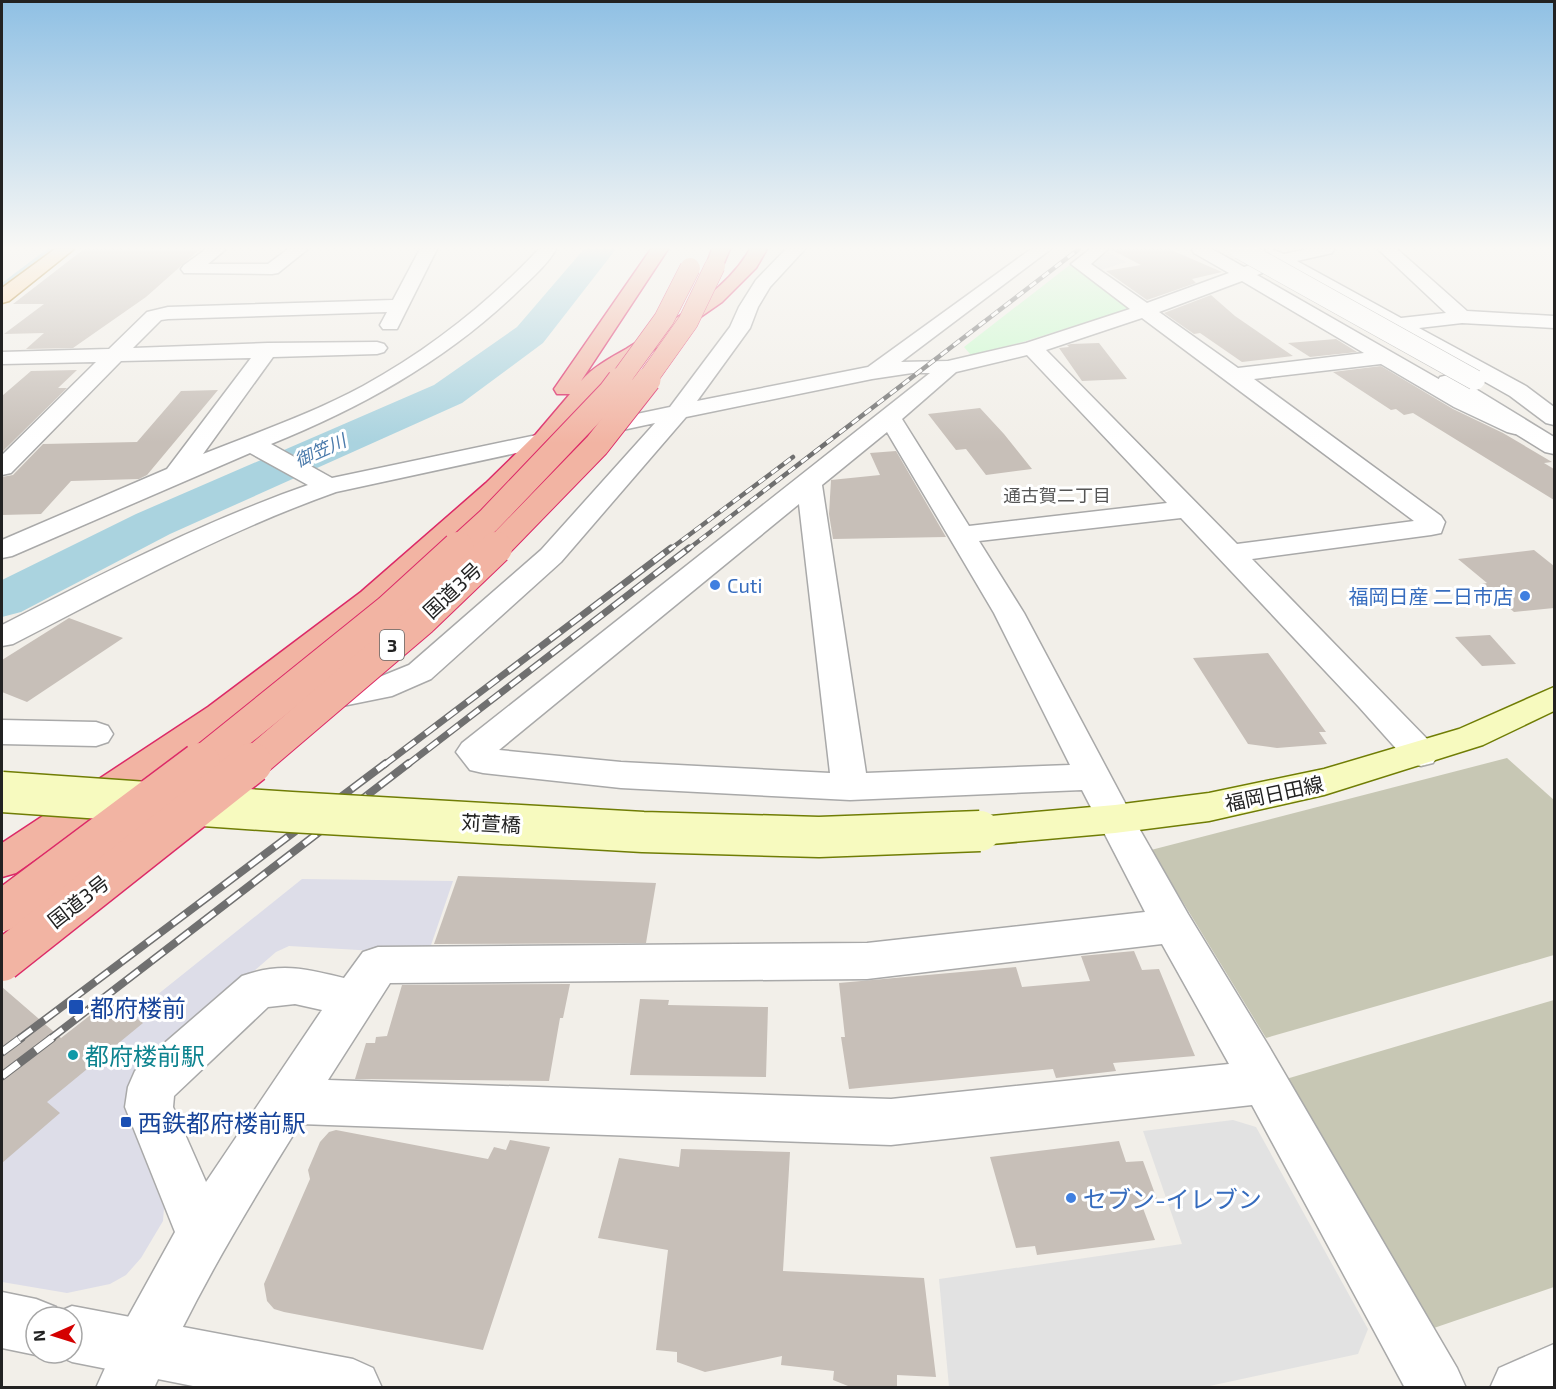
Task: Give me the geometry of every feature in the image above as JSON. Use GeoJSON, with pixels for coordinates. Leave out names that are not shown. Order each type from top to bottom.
{"type":"FeatureCollection","features":[{"type":"Feature","properties":{"kind":"highway"},"geometry":{"type":"LineString","coordinates":[[2,862],[220,715],[371,598],[495,488],[531,441],[616,314]]}},
{"type":"Feature","properties":{"kind":"highway","name":"国道3号"},"geometry":{"type":"LineString","coordinates":[[2,911],[167,790],[389,611],[489,520],[611,392],[668,314]]}},
{"type":"Feature","properties":{"kind":"highway","name":"国道3号"},"geometry":{"type":"LineString","coordinates":[[2,961],[227,785],[422,619],[525,521],[597,445],[667,355],[688,322],[690,314]]}},
{"type":"Feature","properties":{"kind":"highway"},"geometry":{"type":"LineString","coordinates":[[2,834],[174,725],[295,638],[417,539],[531,441],[593,381],[691,314]]}},
{"type":"Feature","properties":{"kind":"main road","name":"福岡日田線"},"geometry":{"type":"LineString","coordinates":[[980,831],[1115,819],[1209,807],[1324,782],[1472,737],[1554,698]]}},
{"type":"Feature","properties":{"kind":"main road","name":"苅萱橋"},"geometry":{"type":"LineString","coordinates":[[2,792],[302,813],[643,832],[819,837],[980,831]]}},
{"type":"Feature","properties":{"kind":"street"},"geometry":{"type":"LineString","coordinates":[[2,468],[154,316],[165,314]]}},
{"type":"Feature","properties":{"kind":"street"},"geometry":{"type":"LineString","coordinates":[[338,406],[377,348],[396,314]]}},
{"type":"Feature","properties":{"kind":"street"},"geometry":{"type":"LineString","coordinates":[[2,550],[176,474],[256,447],[394,377],[468,326],[482,314]]}},
{"type":"Feature","properties":{"kind":"street"},"geometry":{"type":"LineString","coordinates":[[220,715],[375,692],[398,685],[420,672],[551,556],[677,413],[740,327],[743,314]]}},
{"type":"Feature","properties":{"kind":"street"},"geometry":{"type":"LineString","coordinates":[[872,373],[953,314]]}},
{"type":"Feature","properties":{"kind":"street"},"geometry":{"type":"LineString","coordinates":[[2,637],[160,556],[325,483],[872,373],[918,367],[948,367],[1032,348],[1133,314]]}},
{"type":"Feature","properties":{"kind":"street"},"geometry":{"type":"LineString","coordinates":[[1149,314],[1432,522],[1431,528],[1230,553]]}},
{"type":"Feature","properties":{"kind":"street"},"geometry":{"type":"LineString","coordinates":[[1311,314],[1462,402],[1554,439]]}},
{"type":"Feature","properties":{"kind":"street"},"geometry":{"type":"LineString","coordinates":[[1331,314],[1554,439]]}},
{"type":"Feature","properties":{"kind":"street"},"geometry":{"type":"LineString","coordinates":[[1356,314],[1475,380],[1554,439]]}},
{"type":"Feature","properties":{"kind":"street"},"geometry":{"type":"LineString","coordinates":[[1381,314],[1518,391],[1554,418]]}},
{"type":"Feature","properties":{"kind":"street"},"geometry":{"type":"LineString","coordinates":[[1458,314],[1462,317]]}},
{"type":"Feature","properties":{"kind":"street"},"geometry":{"type":"LineString","coordinates":[[1400,324],[1462,317],[1554,322]]}},
{"type":"Feature","properties":{"kind":"street"},"geometry":{"type":"LineString","coordinates":[[2,358],[268,349],[377,348]]}},
{"type":"Feature","properties":{"kind":"street"},"geometry":{"type":"LineString","coordinates":[[1032,348],[1421,754]]}},
{"type":"Feature","properties":{"kind":"street"},"geometry":{"type":"LineString","coordinates":[[176,474],[268,349]]}},
{"type":"Feature","properties":{"kind":"street"},"geometry":{"type":"LineString","coordinates":[[1234,375],[1384,357]]}},
{"type":"Feature","properties":{"kind":"street"},"geometry":{"type":"LineString","coordinates":[[948,367],[944,373],[890,418],[474,752],[483,761],[621,775],[850,787],[1093,777]]}},
{"type":"Feature","properties":{"kind":"street"},"geometry":{"type":"LineString","coordinates":[[890,418],[1010,613],[1093,777],[1173,926],[1437,1388]]}},
{"type":"Feature","properties":{"kind":"street"},"geometry":{"type":"LineString","coordinates":[[256,447],[325,483]]}},
{"type":"Feature","properties":{"kind":"street"},"geometry":{"type":"LineString","coordinates":[[809,483],[850,787]]}},
{"type":"Feature","properties":{"kind":"street"},"geometry":{"type":"LineString","coordinates":[[963,535],[1188,509]]}},
{"type":"Feature","properties":{"kind":"street"},"geometry":{"type":"LineString","coordinates":[[2,732],[96,734]]}},
{"type":"Feature","properties":{"kind":"street"},"geometry":{"type":"LineString","coordinates":[[133,1368],[203,1236],[378,965],[867,962],[1173,926]]}},
{"type":"Feature","properties":{"kind":"street"},"geometry":{"type":"LineString","coordinates":[[203,1236],[148,1107],[152,1087],[169,1068],[257,989],[295,985],[354,999]]}},
{"type":"Feature","properties":{"kind":"street"},"geometry":{"type":"LineString","coordinates":[[289,1101],[891,1122],[1264,1082]]}},
{"type":"Feature","properties":{"kind":"street"},"geometry":{"type":"LineString","coordinates":[[2,1320],[24,1325]]}},
{"type":"Feature","properties":{"kind":"street"},"geometry":{"type":"LineString","coordinates":[[84,1341],[133,1368],[353,1388]]}},
{"type":"Feature","properties":{"kind":"street"},"geometry":{"type":"LineString","coordinates":[[1519,1388],[1554,1373]]}},
{"type":"Feature","properties":{"kind":"shaded area"},"geometry":{"type":"Polygon","coordinates":[[[1507,758],[1554,800],[1554,955],[1266,1038],[1151,850],[1507,758]]]}},
{"type":"Feature","properties":{"kind":"shaded area"},"geometry":{"type":"Polygon","coordinates":[[[302,879],[453,881],[428,954],[289,946],[276,952],[137,1072],[129,1085],[126,1112],[164,1208],[163,1221],[141,1258],[126,1275],[110,1284],[67,1293],[2,1282],[2,1119],[302,879]]]}},
{"type":"Feature","properties":{"kind":"shaded area"},"geometry":{"type":"Polygon","coordinates":[[[1554,1000],[1554,1287],[1431,1329],[1286,1079],[1554,1000]]]}},
{"type":"Feature","properties":{"kind":"shaded area"},"geometry":{"type":"Polygon","coordinates":[[[1233,1120],[1256,1127],[1368,1329],[1358,1354],[1205,1387],[949,1387],[939,1279],[1182,1244],[1143,1131],[1233,1120]]]}},
{"type":"Feature","properties":{"kind":"green space"},"geometry":{"type":"Polygon","coordinates":[[[1007,314],[1113,314],[1023,342],[971,355],[964,347],[1007,314]]]}},
{"type":"Feature","properties":{"kind":"building"},"geometry":{"type":"Polygon","coordinates":[[[31,314],[122,314],[73,348],[26,349],[44,333],[4,334],[31,314]]]}},
{"type":"Feature","properties":{"kind":"building"},"geometry":{"type":"Polygon","coordinates":[[[1165,314],[1233,314],[1293,356],[1242,362],[1200,333],[1194,334],[1165,314]]]}},
{"type":"Feature","properties":{"kind":"building"},"geometry":{"type":"Polygon","coordinates":[[[1336,339],[1357,352],[1310,357],[1288,343],[1336,339]]]}},
{"type":"Feature","properties":{"kind":"building"},"geometry":{"type":"Polygon","coordinates":[[[1099,343],[1127,379],[1082,381],[1059,348],[1069,347],[1067,345],[1071,344],[1099,343]]]}},
{"type":"Feature","properties":{"kind":"building"},"geometry":{"type":"Polygon","coordinates":[[[1381,366],[1453,409],[1503,433],[1552,462],[1544,463],[1554,469],[1554,500],[1413,413],[1404,415],[1396,409],[1391,410],[1333,372],[1381,366]]]}},
{"type":"Feature","properties":{"kind":"building"},"geometry":{"type":"Polygon","coordinates":[[[77,370],[58,388],[67,388],[2,452],[2,396],[31,371],[77,370]]]}},
{"type":"Feature","properties":{"kind":"building"},"geometry":{"type":"Polygon","coordinates":[[[218,390],[147,475],[139,479],[71,481],[41,514],[2,515],[2,477],[13,475],[43,444],[137,442],[181,391],[218,390]]]}},
{"type":"Feature","properties":{"kind":"building"},"geometry":{"type":"Polygon","coordinates":[[[980,408],[1032,469],[986,475],[966,449],[956,450],[928,414],[980,408]]]}},
{"type":"Feature","properties":{"kind":"building"},"geometry":{"type":"Polygon","coordinates":[[[896,451],[946,537],[833,539],[829,514],[831,480],[880,475],[870,453],[896,451]]]}},
{"type":"Feature","properties":{"kind":"building"},"geometry":{"type":"Polygon","coordinates":[[[1534,550],[1554,566],[1554,608],[1514,612],[1482,584],[1487,583],[1458,559],[1534,550]]]}},
{"type":"Feature","properties":{"kind":"building"},"geometry":{"type":"Polygon","coordinates":[[[69,618],[123,638],[27,702],[2,692],[2,660],[69,618]]]}},
{"type":"Feature","properties":{"kind":"building"},"geometry":{"type":"Polygon","coordinates":[[[1490,635],[1516,664],[1482,666],[1455,637],[1490,635]]]}},
{"type":"Feature","properties":{"kind":"building"},"geometry":{"type":"Polygon","coordinates":[[[1268,653],[1326,732],[1319,732],[1327,744],[1277,748],[1248,744],[1193,658],[1268,653]]]}},
{"type":"Feature","properties":{"kind":"building"},"geometry":{"type":"Polygon","coordinates":[[[458,876],[656,883],[646,943],[434,944],[458,876]]]}},
{"type":"Feature","properties":{"kind":"building"},"geometry":{"type":"Polygon","coordinates":[[[1134,951],[1142,970],[1159,969],[1195,1056],[1113,1063],[1116,1071],[1056,1078],[1053,1069],[849,1089],[841,1037],[845,1037],[839,983],[1016,967],[1022,987],[1090,981],[1081,956],[1134,951]]]}},
{"type":"Feature","properties":{"kind":"building"},"geometry":{"type":"Polygon","coordinates":[[[570,984],[563,1018],[560,1018],[549,1081],[355,1079],[366,1043],[375,1043],[376,1037],[387,1036],[402,985],[570,984]]]}},
{"type":"Feature","properties":{"kind":"building","name":"都府楼前駅"},"geometry":{"type":"Polygon","coordinates":[[[2,987],[61,1038],[111,999],[143,1023],[47,1102],[60,1113],[2,1163],[2,987]]]}},
{"type":"Feature","properties":{"kind":"building"},"geometry":{"type":"Polygon","coordinates":[[[640,999],[669,1000],[668,1005],[768,1007],[766,1077],[630,1075],[640,999]]]}},
{"type":"Feature","properties":{"kind":"building"},"geometry":{"type":"Polygon","coordinates":[[[336,1130],[488,1159],[494,1147],[506,1150],[510,1140],[550,1147],[483,1350],[284,1312],[274,1309],[267,1301],[264,1284],[310,1179],[308,1170],[320,1142],[329,1132],[336,1130]]]}},
{"type":"Feature","properties":{"kind":"building","name":"セブン-イレブン"},"geometry":{"type":"Polygon","coordinates":[[[1119,1141],[1126,1162],[1143,1161],[1158,1202],[1141,1203],[1155,1240],[1037,1255],[1035,1246],[1016,1248],[990,1157],[1119,1141]]]}},
{"type":"Feature","properties":{"kind":"building"},"geometry":{"type":"Polygon","coordinates":[[[681,1149],[790,1152],[783,1271],[924,1278],[936,1377],[897,1375],[897,1388],[853,1388],[833,1380],[834,1371],[781,1365],[782,1356],[705,1372],[677,1362],[677,1352],[656,1350],[668,1250],[598,1238],[619,1158],[679,1167],[681,1149]]]}},
{"type":"Feature","properties":{"kind":"waterway","name":"御笠川"},"geometry":{"type":"LineString","coordinates":[[2,601],[153,524],[448,394],[530,335],[547,314]]}},
{"type":"Feature","properties":{"kind":"railway"},"geometry":{"type":"LineString","coordinates":[[687,550],[995,314]]}},
{"type":"Feature","properties":{"kind":"railway"},"geometry":{"type":"LineString","coordinates":[[669,550],[793,457]]}},
{"type":"Feature","properties":{"kind":"railway"},"geometry":{"type":"LineString","coordinates":[[384,765],[671,548]]}},
{"type":"Feature","properties":{"kind":"railway"},"geometry":{"type":"LineString","coordinates":[[407,765],[689,548]]}},
{"type":"Feature","properties":{"kind":"railway"},"geometry":{"type":"LineString","coordinates":[[19,1039],[386,763]]}},
{"type":"Feature","properties":{"kind":"railway"},"geometry":{"type":"LineString","coordinates":[[50,1039],[409,763]]}},
{"type":"Feature","properties":{"kind":"railway"},"geometry":{"type":"LineString","coordinates":[[2,1052],[21,1038]]}},
{"type":"Feature","properties":{"kind":"railway"},"geometry":{"type":"LineString","coordinates":[[2,1076],[52,1038]]}},
{"type":"Feature","properties":{"kind":"place","name":"Cuti"},"geometry":{"type":"Point","coordinates":[715,585]}},
{"type":"Feature","properties":{"kind":"place","name":"福岡日産 二日市店"},"geometry":{"type":"Point","coordinates":[1525,596]}},
{"type":"Feature","properties":{"kind":"place","name":"都府楼前"},"geometry":{"type":"Point","coordinates":[76,1007]}},
{"type":"Feature","properties":{"kind":"place","name":"都府楼前駅"},"geometry":{"type":"Point","coordinates":[73,1055]}},
{"type":"Feature","properties":{"kind":"place","name":"西鉄都府楼前駅"},"geometry":{"type":"Point","coordinates":[126,1122]}},
{"type":"Feature","properties":{"kind":"place","name":"セブン-イレブン"},"geometry":{"type":"Point","coordinates":[1071,1198]}},
{"type":"Feature","properties":{"kind":"district","name":"通古賀二丁目"},"geometry":{"type":"Point","coordinates":[1057,495]}}]}
